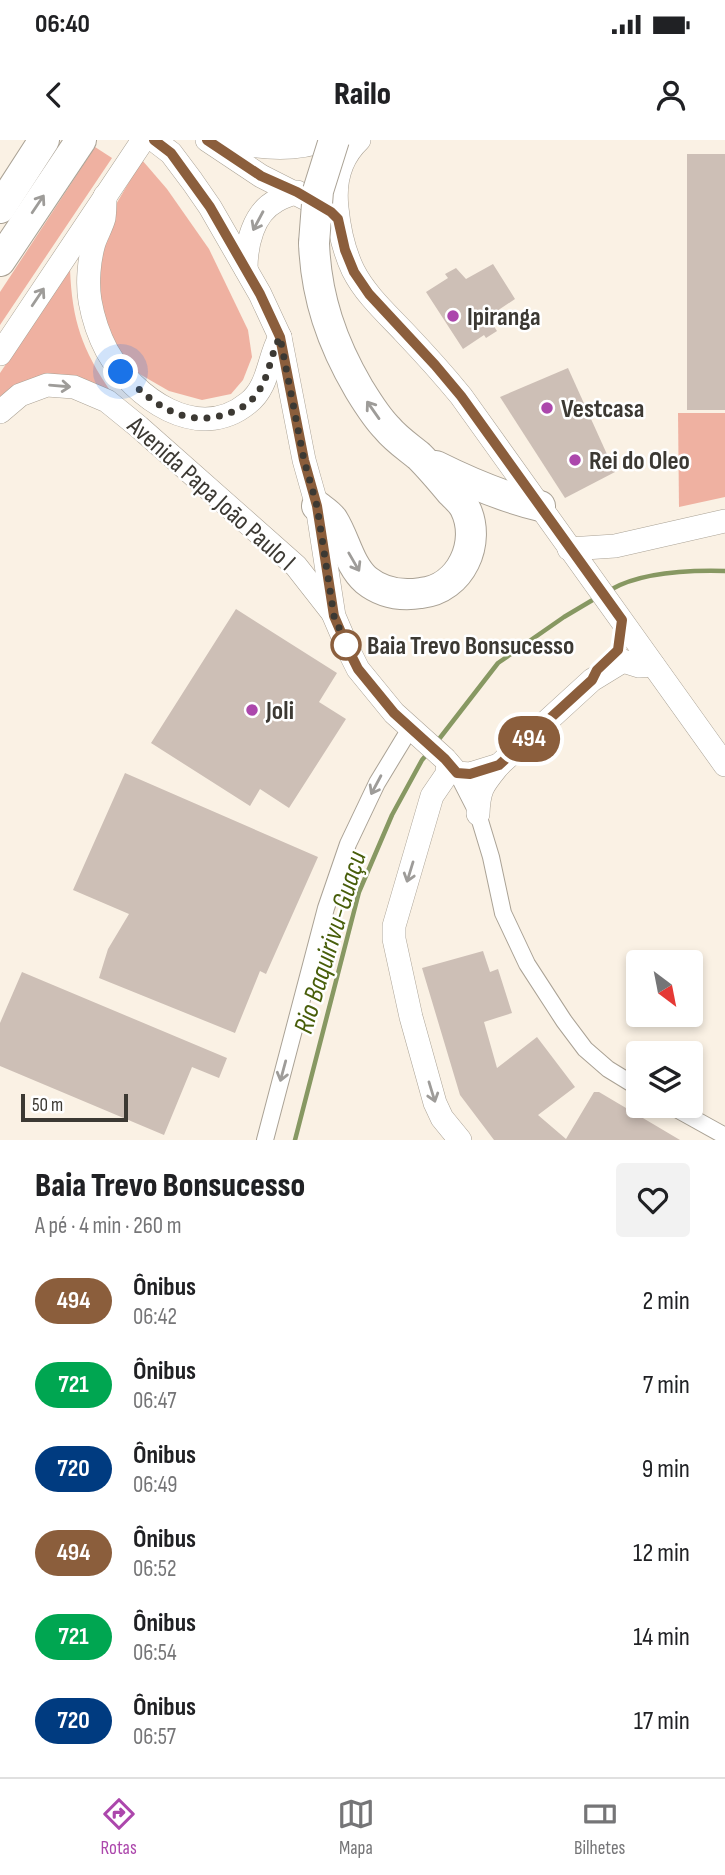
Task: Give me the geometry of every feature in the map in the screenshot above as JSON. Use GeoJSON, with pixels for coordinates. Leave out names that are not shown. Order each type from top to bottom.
{"type":"FeatureCollection","features":[{"type":"Feature","properties":{"kind":"highway"},"geometry":{"type":"LineString","coordinates":[[0,208],[44,140]]}},
{"type":"Feature","properties":{"kind":"highway"},"geometry":{"type":"LineString","coordinates":[[0,261],[81,140]]}},
{"type":"Feature","properties":{"kind":"highway"},"geometry":{"type":"LineString","coordinates":[[317,506],[332,518],[353,562],[365,579],[380,589],[403,596],[428,593],[447,583],[459,571],[470,552],[471,527],[464,506],[421,458],[386,428],[339,354],[328,325],[320,298],[314,243],[318,191],[334,140]]}},
{"type":"Feature","properties":{"kind":"highway"},"geometry":{"type":"LineString","coordinates":[[421,458],[487,490],[540,506]]}},
{"type":"Feature","properties":{"kind":"main road"},"geometry":{"type":"LineString","coordinates":[[0,354],[143,140]]}},
{"type":"Feature","properties":{"kind":"main road"},"geometry":{"type":"LineString","coordinates":[[154,140],[171,153],[222,227],[280,337],[304,460],[317,506],[334,616],[358,669],[394,713],[450,765],[470,774],[499,765]]}},
{"type":"Feature","properties":{"kind":"main road"},"geometry":{"type":"LineString","coordinates":[[207,140],[261,176],[297,192],[338,219]]}},
{"type":"Feature","properties":{"kind":"main road"},"geometry":{"type":"LineString","coordinates":[[225,140],[269,148],[325,140]]}},
{"type":"Feature","properties":{"kind":"main road"},"geometry":{"type":"LineString","coordinates":[[359,140],[346,155],[336,181],[335,195],[345,250],[354,272],[369,294],[461,396],[725,765]]}},
{"type":"Feature","properties":{"kind":"main road"},"geometry":{"type":"LineString","coordinates":[[246,269],[250,238],[264,211],[274,202],[297,192]]}},
{"type":"Feature","properties":{"kind":"main road"},"geometry":{"type":"LineString","coordinates":[[105,196],[104,217],[93,246],[89,278],[90,300],[97,329],[121,372],[155,402],[176,414],[198,419],[217,418],[239,410],[251,402],[260,390],[280,337]]}},
{"type":"Feature","properties":{"kind":"main road","name":"Avenida Papa João Paulo I"},"geometry":{"type":"LineString","coordinates":[[0,412],[20,395],[47,385],[74,387],[107,401],[296,566],[334,616]]}},
{"type":"Feature","properties":{"kind":"main road"},"geometry":{"type":"LineString","coordinates":[[569,549],[615,546],[725,521]]}},
{"type":"Feature","properties":{"kind":"main road"},"geometry":{"type":"LineString","coordinates":[[589,576],[598,556],[615,546]]}},
{"type":"Feature","properties":{"kind":"main road"},"geometry":{"type":"LineString","coordinates":[[592,680],[597,670],[618,650],[619,617]]}},
{"type":"Feature","properties":{"kind":"main road"},"geometry":{"type":"LineString","coordinates":[[478,814],[479,795],[499,765],[592,680],[624,661],[639,666],[653,665]]}},
{"type":"Feature","properties":{"kind":"main road"},"geometry":{"type":"LineString","coordinates":[[450,765],[432,796],[394,926],[394,939],[411,1017],[435,1103],[442,1118],[460,1140]]}},
{"type":"Feature","properties":{"kind":"street"},"geometry":{"type":"LineString","coordinates":[[265,1140],[326,908],[348,844],[377,783],[417,733]]}},
{"type":"Feature","properties":{"kind":"street"},"geometry":{"type":"LineString","coordinates":[[450,765],[478,814],[503,913],[527,964],[584,1049],[626,1080]]}},
{"type":"Feature","properties":{"kind":"street"},"geometry":{"type":"LineString","coordinates":[[693,1118],[725,1136]]}},
{"type":"Feature","properties":{"kind":"shaded area"},"geometry":{"type":"Polygon","coordinates":[[[95,147],[112,158],[0,325],[0,292],[95,147]]]}},
{"type":"Feature","properties":{"kind":"shaded area"},"geometry":{"type":"Polygon","coordinates":[[[142,160],[167,189],[209,249],[248,330],[252,357],[243,380],[231,394],[202,400],[169,391],[136,372],[110,337],[101,306],[98,273],[103,239],[115,206],[142,160]]]}},
{"type":"Feature","properties":{"kind":"shaded area"},"geometry":{"type":"Polygon","coordinates":[[[70,269],[73,304],[80,334],[111,392],[0,398],[0,373],[70,269]]]}},
{"type":"Feature","properties":{"kind":"shaded area"},"geometry":{"type":"Polygon","coordinates":[[[678,413],[725,413],[725,497],[679,507],[678,413]]]}},
{"type":"Feature","properties":{"kind":"building"},"geometry":{"type":"Polygon","coordinates":[[[687,154],[725,154],[725,410],[687,410],[687,154]]]}},
{"type":"Feature","properties":{"kind":"building"},"geometry":{"type":"Polygon","coordinates":[[[493,264],[515,299],[488,317],[497,331],[486,338],[484,335],[463,349],[426,292],[448,278],[445,274],[456,268],[466,279],[493,264]]]}},
{"type":"Feature","properties":{"kind":"building"},"geometry":{"type":"Polygon","coordinates":[[[568,368],[615,472],[565,498],[500,397],[568,368]]]}},
{"type":"Feature","properties":{"kind":"building","name":"Joli"},"geometry":{"type":"Polygon","coordinates":[[[236,609],[337,673],[319,702],[346,719],[289,808],[260,789],[250,806],[151,743],[236,609]]]}},
{"type":"Feature","properties":{"kind":"building"},"geometry":{"type":"Polygon","coordinates":[[[125,773],[318,857],[266,974],[260,971],[235,1033],[99,978],[108,949],[129,914],[73,890],[125,773]]]}},
{"type":"Feature","properties":{"kind":"building"},"geometry":{"type":"Polygon","coordinates":[[[483,951],[490,972],[498,969],[512,1013],[484,1022],[497,1068],[537,1037],[575,1087],[538,1115],[566,1139],[594,1092],[599,1092],[626,1108],[626,1118],[643,1118],[680,1140],[494,1140],[460,1095],[422,968],[483,951]]]}},
{"type":"Feature","properties":{"kind":"building"},"geometry":{"type":"Polygon","coordinates":[[[22,972],[227,1058],[219,1078],[192,1067],[164,1135],[0,1066],[0,1023],[22,972]]]}},
{"type":"Feature","properties":{"kind":"waterway","name":"Rio Baquirivu-Guaçu"},"geometry":{"type":"LineString","coordinates":[[610,590],[651,576],[725,571]]}},
{"type":"Feature","properties":{"kind":"waterway","name":"Rio Baquirivu-Guaçu"},"geometry":{"type":"LineString","coordinates":[[436,743],[498,663],[596,598]]}},
{"type":"Feature","properties":{"kind":"waterway","name":"Rio Baquirivu-Guaçu"},"geometry":{"type":"LineString","coordinates":[[295,1140],[359,892],[392,815],[428,753]]}},
{"type":"Feature","properties":{"kind":"bus line","name":"494"},"geometry":{"type":"LineString","coordinates":[[154,140],[171,153],[210,207],[260,294],[280,337],[304,460],[317,506],[334,616],[358,669],[394,713],[457,773],[470,774],[499,765],[592,680],[597,670],[618,650],[622,620],[461,396],[369,294],[354,272],[345,250],[338,219],[297,192],[261,176],[207,140]]}},
{"type":"Feature","properties":{"kind":"place","name":"Ipiranga"},"geometry":{"type":"Point","coordinates":[453,316]}},
{"type":"Feature","properties":{"kind":"place","name":"Vestcasa"},"geometry":{"type":"Point","coordinates":[547,408]}},
{"type":"Feature","properties":{"kind":"place","name":"Rei do Oleo"},"geometry":{"type":"Point","coordinates":[575,460]}},
{"type":"Feature","properties":{"kind":"place","name":"Baia Trevo Bonsucesso"},"geometry":{"type":"Point","coordinates":[346,645]}},
{"type":"Feature","properties":{"kind":"place","name":"Joli"},"geometry":{"type":"Point","coordinates":[252,710]}},
{"type":"Feature","properties":{"kind":"route"},"geometry":{"type":"LineString","coordinates":[[121,372],[155,402],[176,414],[198,419],[217,418],[239,410],[251,402],[268,374],[273,350],[280,337],[304,460],[317,506],[334,616],[349,651],[346,645]]}}]}
